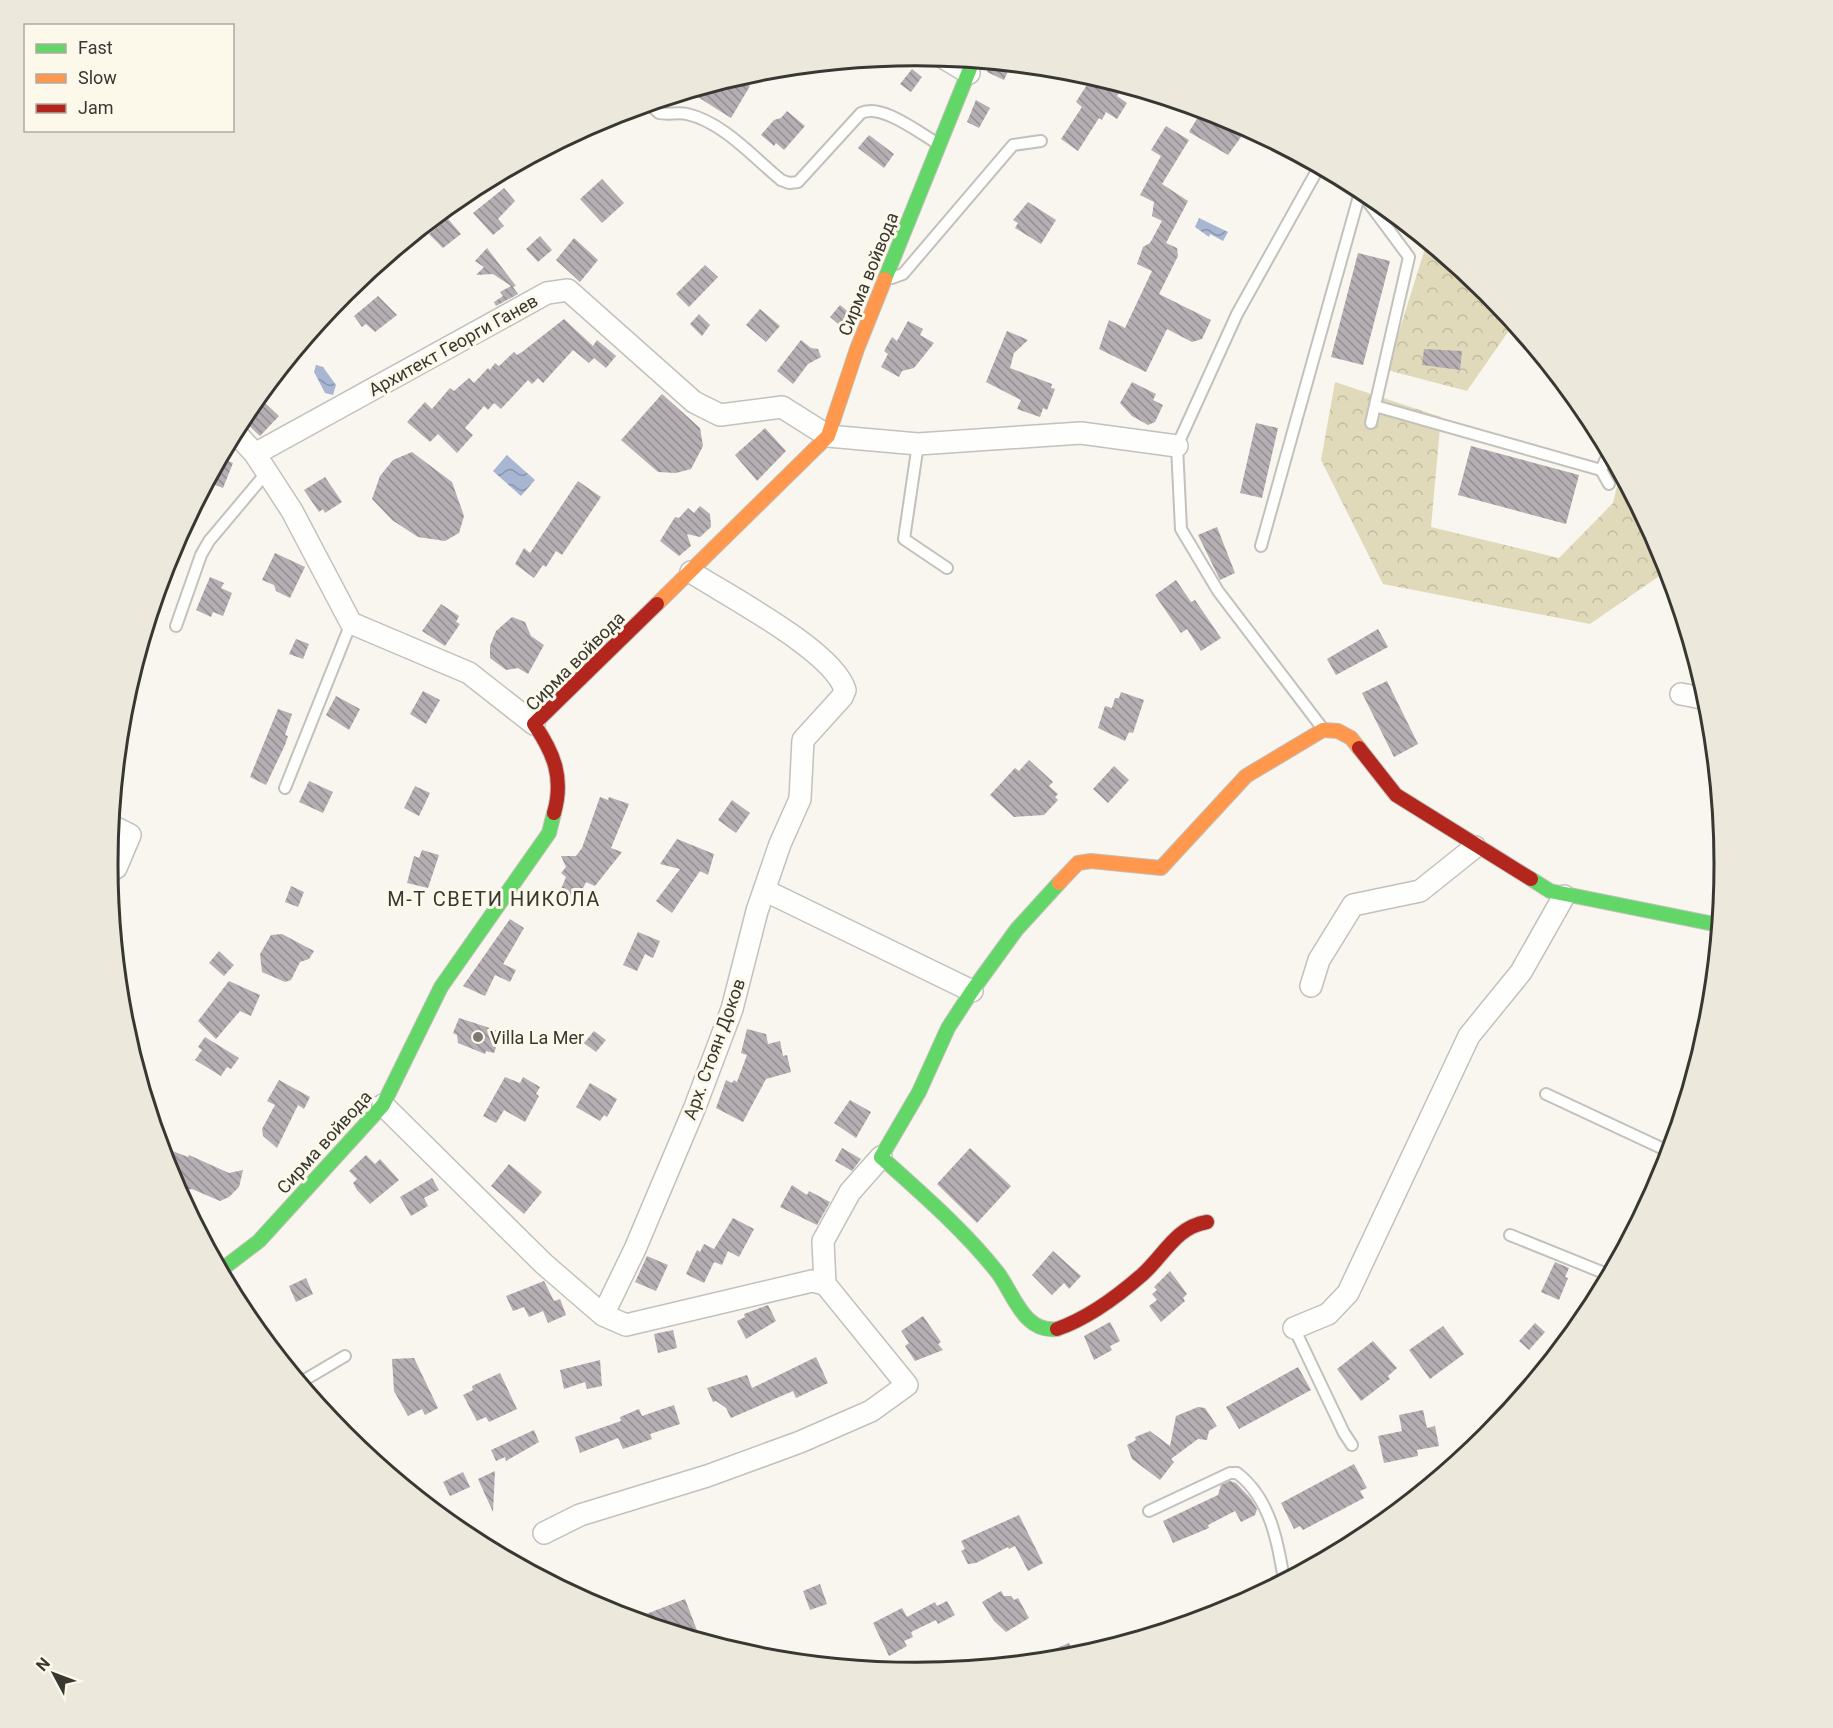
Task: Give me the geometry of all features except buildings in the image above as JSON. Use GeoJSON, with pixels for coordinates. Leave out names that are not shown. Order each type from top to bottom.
{"type":"FeatureCollection","features":[{"type":"Feature","properties":{"kind":"street","name":"Сирма войвода"},"geometry":{"type":"LineString","coordinates":[[227,1266],[259,1241],[383,1105],[441,987],[549,833],[559,796],[559,773],[550,747],[534,724],[828,436],[857,349],[971,68]]}},
{"type":"Feature","properties":{"kind":"street","name":"Архитект Георги Ганев"},"geometry":{"type":"LineString","coordinates":[[255,454],[547,293],[568,290],[694,402],[720,415],[782,407],[828,436]]}},
{"type":"Feature","properties":{"kind":"street"},"geometry":{"type":"LineString","coordinates":[[828,436],[918,444],[1081,433],[1178,446]]}},
{"type":"Feature","properties":{"kind":"street"},"geometry":{"type":"LineString","coordinates":[[241,439],[255,454],[292,511],[351,623],[469,673],[534,724]]}},
{"type":"Feature","properties":{"kind":"street","name":"Арх. Стоян Доков"},"geometry":{"type":"LineString","coordinates":[[603,1315],[635,1249],[665,1172],[695,1107],[732,1009],[764,890],[780,844],[800,798],[804,740],[842,697],[845,690],[842,679],[819,654],[691,572]]}},
{"type":"Feature","properties":{"kind":"street"},"geometry":{"type":"LineString","coordinates":[[1681,694],[1696,697]]}},
{"type":"Feature","properties":{"kind":"street"},"geometry":{"type":"LineString","coordinates":[[544,1533],[580,1515],[707,1476],[800,1442],[871,1411],[907,1385],[825,1284],[823,1241],[850,1192],[881,1156],[919,1092],[948,1028],[1017,928],[1078,863],[1091,861],[1161,868],[1246,776],[1323,730],[1338,731],[1351,738],[1396,795],[1475,847],[1550,891],[1564,896],[1712,924]]}},
{"type":"Feature","properties":{"kind":"street"},"geometry":{"type":"LineString","coordinates":[[118,863],[130,834],[119,829]]}},
{"type":"Feature","properties":{"kind":"street"},"geometry":{"type":"LineString","coordinates":[[1311,986],[1319,960],[1353,905],[1420,891],[1475,847]]}},
{"type":"Feature","properties":{"kind":"street"},"geometry":{"type":"LineString","coordinates":[[764,890],[972,991]]}},
{"type":"Feature","properties":{"kind":"street"},"geometry":{"type":"LineString","coordinates":[[1294,1328],[1329,1314],[1348,1293],[1469,1036],[1521,972],[1564,896]]}},
{"type":"Feature","properties":{"kind":"street"},"geometry":{"type":"LineString","coordinates":[[383,1105],[544,1264],[603,1315],[626,1324],[812,1281],[825,1284]]}},
{"type":"Feature","properties":{"kind":"street"},"geometry":{"type":"LineString","coordinates":[[881,1156],[961,1230],[1002,1279],[1031,1322],[1042,1330],[1055,1331],[1100,1308],[1146,1271],[1181,1232],[1194,1223],[1207,1222]]}},
{"type":"Feature","properties":{"kind":"lane"},"geometry":{"type":"LineString","coordinates":[[656,110],[659,113],[686,114],[703,120],[722,132],[781,180],[789,183],[798,182],[861,113],[869,109],[883,112],[938,144]]}},
{"type":"Feature","properties":{"kind":"lane"},"geometry":{"type":"LineString","coordinates":[[885,280],[903,274],[1013,145],[1041,141]]}},
{"type":"Feature","properties":{"kind":"lane"},"geometry":{"type":"LineString","coordinates":[[1316,173],[1237,314],[1178,446],[1181,528],[1218,591],[1323,730]]}},
{"type":"Feature","properties":{"kind":"lane"},"geometry":{"type":"LineString","coordinates":[[1261,546],[1358,199]]}},
{"type":"Feature","properties":{"kind":"lane"},"geometry":{"type":"LineString","coordinates":[[1371,423],[1409,257],[1377,213]]}},
{"type":"Feature","properties":{"kind":"lane"},"geometry":{"type":"LineString","coordinates":[[1375,406],[1601,470],[1609,484]]}},
{"type":"Feature","properties":{"kind":"lane"},"geometry":{"type":"LineString","coordinates":[[918,444],[904,539],[946,568]]}},
{"type":"Feature","properties":{"kind":"lane"},"geometry":{"type":"LineString","coordinates":[[1601,470],[1605,461]]}},
{"type":"Feature","properties":{"kind":"lane"},"geometry":{"type":"LineString","coordinates":[[176,626],[201,555],[209,541],[267,472]]}},
{"type":"Feature","properties":{"kind":"lane"},"geometry":{"type":"LineString","coordinates":[[285,788],[351,623]]}},
{"type":"Feature","properties":{"kind":"lane"},"geometry":{"type":"LineString","coordinates":[[1546,1094],[1662,1148]]}},
{"type":"Feature","properties":{"kind":"lane"},"geometry":{"type":"LineString","coordinates":[[1510,1234],[1602,1272]]}},
{"type":"Feature","properties":{"kind":"lane"},"geometry":{"type":"LineString","coordinates":[[1294,1328],[1344,1434],[1352,1445]]}},
{"type":"Feature","properties":{"kind":"lane"},"geometry":{"type":"LineString","coordinates":[[307,1378],[345,1356]]}},
{"type":"Feature","properties":{"kind":"lane"},"geometry":{"type":"LineString","coordinates":[[1149,1511],[1230,1473],[1237,1473],[1258,1494],[1271,1522],[1282,1573]]}},
{"type":"Feature","properties":{"kind":"green space"},"geometry":{"type":"Polygon","coordinates":[[[1425,249],[1481,300],[1509,330],[1467,391],[1387,370],[1425,249]]]}},
{"type":"Feature","properties":{"kind":"green space"},"geometry":{"type":"Polygon","coordinates":[[[1335,382],[1441,417],[1431,527],[1559,558],[1613,503],[1618,483],[1660,575],[1590,624],[1383,584],[1321,460],[1335,382]]]}},
{"type":"Feature","properties":{"kind":"water"},"geometry":{"type":"Polygon","coordinates":[[[1199,218],[1228,232],[1223,241],[1210,234],[1209,237],[1195,227],[1199,218]]]}},
{"type":"Feature","properties":{"kind":"water"},"geometry":{"type":"Polygon","coordinates":[[[316,365],[323,367],[336,385],[333,395],[325,393],[314,372],[316,365]]]}},
{"type":"Feature","properties":{"kind":"water"},"geometry":{"type":"Polygon","coordinates":[[[507,455],[535,480],[521,496],[493,471],[507,455]]]}},
{"type":"Feature","properties":{"kind":"traffic: fast"},"geometry":{"type":"LineString","coordinates":[[885,279],[970,68]]}},
{"type":"Feature","properties":{"kind":"traffic: fast"},"geometry":{"type":"LineString","coordinates":[[227,1266],[259,1241],[383,1105],[441,987],[549,833],[554,813]]}},
{"type":"Feature","properties":{"kind":"traffic: fast"},"geometry":{"type":"LineString","coordinates":[[1531,879],[1550,891],[1712,924]]}},
{"type":"Feature","properties":{"kind":"traffic: fast"},"geometry":{"type":"LineString","coordinates":[[1057,1329],[1046,1329],[1028,1319],[998,1273],[971,1242],[881,1157],[919,1092],[948,1028],[972,991],[1017,929],[1059,883]]}},
{"type":"Feature","properties":{"kind":"traffic: slow"},"geometry":{"type":"LineString","coordinates":[[657,604],[828,436],[857,349],[885,279]]}},
{"type":"Feature","properties":{"kind":"traffic: slow"},"geometry":{"type":"LineString","coordinates":[[1059,883],[1078,863],[1091,861],[1161,868],[1246,776],[1323,730],[1338,731],[1351,738],[1359,748]]}},
{"type":"Feature","properties":{"kind":"traffic: jam"},"geometry":{"type":"LineString","coordinates":[[554,813],[558,788],[555,766],[547,745],[534,724],[657,604]]}},
{"type":"Feature","properties":{"kind":"traffic: jam"},"geometry":{"type":"LineString","coordinates":[[1359,748],[1396,795],[1531,879]]}},
{"type":"Feature","properties":{"kind":"traffic: jam"},"geometry":{"type":"LineString","coordinates":[[1057,1329],[1092,1313],[1143,1274],[1179,1235],[1187,1229],[1207,1222]]}},
{"type":"Feature","properties":{"kind":"place","name":"Villa La Mer"},"geometry":{"type":"Point","coordinates":[478,1037]}},
{"type":"Feature","properties":{"kind":"district","name":"М-Т СВЕТИ НИКОЛА"},"geometry":{"type":"Point","coordinates":[494,899]}}]}
